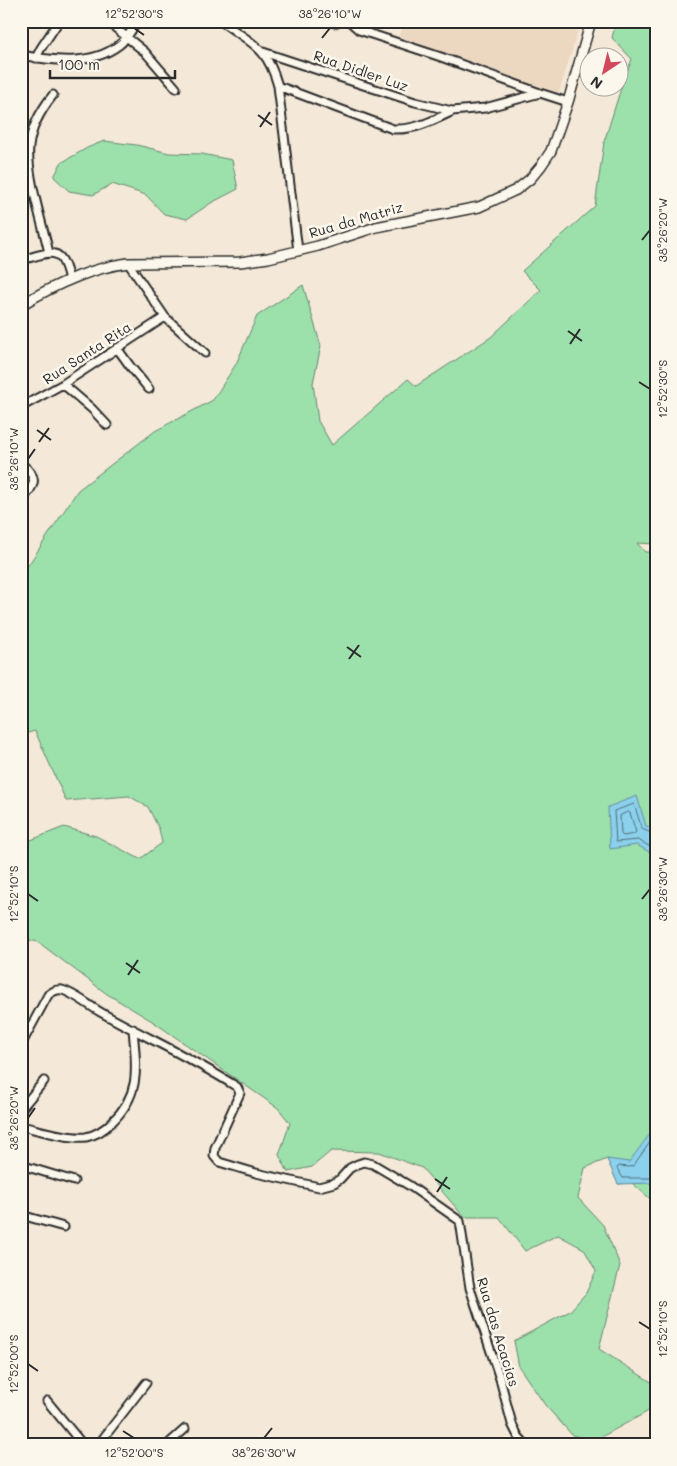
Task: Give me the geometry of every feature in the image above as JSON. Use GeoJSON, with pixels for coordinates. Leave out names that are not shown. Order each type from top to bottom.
{"type":"FeatureCollection","features":[{"type":"Feature","properties":{"kind":"street"},"geometry":{"type":"LineString","coordinates":[[36,58],[59,21]]}},
{"type":"Feature","properties":{"kind":"street"},"geometry":{"type":"LineString","coordinates":[[107,21],[144,52],[176,88]]}},
{"type":"Feature","properties":{"kind":"street"},"geometry":{"type":"LineString","coordinates":[[21,55],[68,60],[96,56],[119,45],[138,21]]}},
{"type":"Feature","properties":{"kind":"street"},"geometry":{"type":"LineString","coordinates":[[221,21],[255,44],[271,63],[278,86],[298,251]]}},
{"type":"Feature","properties":{"kind":"street"},"geometry":{"type":"LineString","coordinates":[[328,21],[335,23],[341,21]]}},
{"type":"Feature","properties":{"kind":"street"},"geometry":{"type":"LineString","coordinates":[[349,21],[359,30],[450,60],[540,94],[568,102]]}},
{"type":"Feature","properties":{"kind":"street","name":"Rua da Matriz"},"geometry":{"type":"LineString","coordinates":[[21,305],[69,280],[97,269],[128,263],[240,262],[298,251],[376,226],[480,207],[516,190],[530,179],[551,151],[568,102],[591,21]]}},
{"type":"Feature","properties":{"kind":"street","name":"Rua Didler Luz"},"geometry":{"type":"LineString","coordinates":[[263,52],[408,100],[452,111]]}},
{"type":"Feature","properties":{"kind":"street","name":"Rua Didler Luz"},"geometry":{"type":"LineString","coordinates":[[278,86],[393,129],[406,130],[452,111],[485,108],[540,94]]}},
{"type":"Feature","properties":{"kind":"street"},"geometry":{"type":"LineString","coordinates":[[50,253],[28,155],[35,123],[52,94]]}},
{"type":"Feature","properties":{"kind":"street"},"geometry":{"type":"LineString","coordinates":[[21,260],[50,253],[57,255],[63,259],[69,280]]}},
{"type":"Feature","properties":{"kind":"street"},"geometry":{"type":"LineString","coordinates":[[128,263],[165,317],[205,353]]}},
{"type":"Feature","properties":{"kind":"street","name":"Rua Santa Rita"},"geometry":{"type":"LineString","coordinates":[[21,407],[63,384],[165,317]]}},
{"type":"Feature","properties":{"kind":"street"},"geometry":{"type":"LineString","coordinates":[[117,348],[149,389]]}},
{"type":"Feature","properties":{"kind":"street"},"geometry":{"type":"LineString","coordinates":[[63,384],[107,425]]}},
{"type":"Feature","properties":{"kind":"street"},"geometry":{"type":"LineString","coordinates":[[21,464],[33,475],[34,480],[31,488],[21,500]]}},
{"type":"Feature","properties":{"kind":"street"},"geometry":{"type":"LineString","coordinates":[[21,1044],[48,995],[53,991],[60,990],[68,992],[102,1013],[133,1028],[137,1072],[130,1100],[120,1114],[105,1129],[86,1137],[75,1137],[21,1126]]}},
{"type":"Feature","properties":{"kind":"street","name":"Rua das Acacias"},"geometry":{"type":"LineString","coordinates":[[133,1028],[172,1048],[232,1083],[240,1090],[215,1148],[214,1156],[219,1162],[256,1173],[319,1187],[334,1183],[350,1168],[358,1164],[364,1162],[373,1164],[460,1221],[470,1288],[500,1379],[512,1424],[518,1436],[526,1445]]}},
{"type":"Feature","properties":{"kind":"street"},"geometry":{"type":"LineString","coordinates":[[21,1110],[44,1081]]}},
{"type":"Feature","properties":{"kind":"street"},"geometry":{"type":"LineString","coordinates":[[21,1165],[74,1181]]}},
{"type":"Feature","properties":{"kind":"street"},"geometry":{"type":"LineString","coordinates":[[21,1215],[64,1226]]}},
{"type":"Feature","properties":{"kind":"street"},"geometry":{"type":"LineString","coordinates":[[98,1445],[146,1383]]}},
{"type":"Feature","properties":{"kind":"street"},"geometry":{"type":"LineString","coordinates":[[47,1401],[83,1445]]}},
{"type":"Feature","properties":{"kind":"street"},"geometry":{"type":"LineString","coordinates":[[167,1445],[185,1429]]}},
{"type":"Feature","properties":{"kind":"shaded area"},"geometry":{"type":"Polygon","coordinates":[[[407,21],[581,21],[559,93],[398,36],[407,21]]]}},
{"type":"Feature","properties":{"kind":"green space"},"geometry":{"type":"Polygon","coordinates":[[[616,21],[629,21],[634,27],[639,21],[656,21],[656,542],[655,544],[637,543],[645,552],[656,552],[656,1204],[632,1183],[618,1184],[607,1159],[585,1168],[578,1198],[603,1225],[620,1265],[599,1349],[656,1385],[656,1407],[594,1441],[572,1435],[545,1405],[519,1367],[514,1341],[570,1311],[586,1293],[596,1271],[584,1249],[558,1235],[525,1251],[499,1217],[464,1217],[422,1168],[379,1152],[331,1151],[312,1167],[288,1172],[279,1155],[290,1123],[278,1108],[152,1021],[107,994],[38,942],[21,938],[21,847],[31,840],[64,827],[96,836],[140,859],[162,843],[159,829],[148,807],[129,796],[66,801],[35,731],[21,735],[21,573],[78,490],[155,431],[213,400],[236,364],[257,316],[303,285],[321,346],[313,383],[318,421],[332,445],[408,379],[416,386],[491,337],[541,290],[522,271],[595,206],[604,142],[618,98],[630,98],[630,64],[632,59],[630,57],[630,48],[622,48],[612,38],[616,21]]]}},
{"type":"Feature","properties":{"kind":"green space"},"geometry":{"type":"Polygon","coordinates":[[[104,141],[137,145],[169,153],[202,154],[232,160],[238,189],[211,203],[187,219],[164,214],[146,195],[112,184],[93,195],[69,191],[54,177],[61,163],[87,148],[104,141]]]}},
{"type":"Feature","properties":{"kind":"water"},"geometry":{"type":"Polygon","coordinates":[[[637,796],[646,826],[656,830],[656,856],[637,845],[610,849],[608,807],[637,796]]]}},
{"type":"Feature","properties":{"kind":"water"},"geometry":{"type":"Polygon","coordinates":[[[656,1126],[656,1181],[654,1183],[618,1184],[607,1159],[629,1162],[656,1126]]]}}]}
